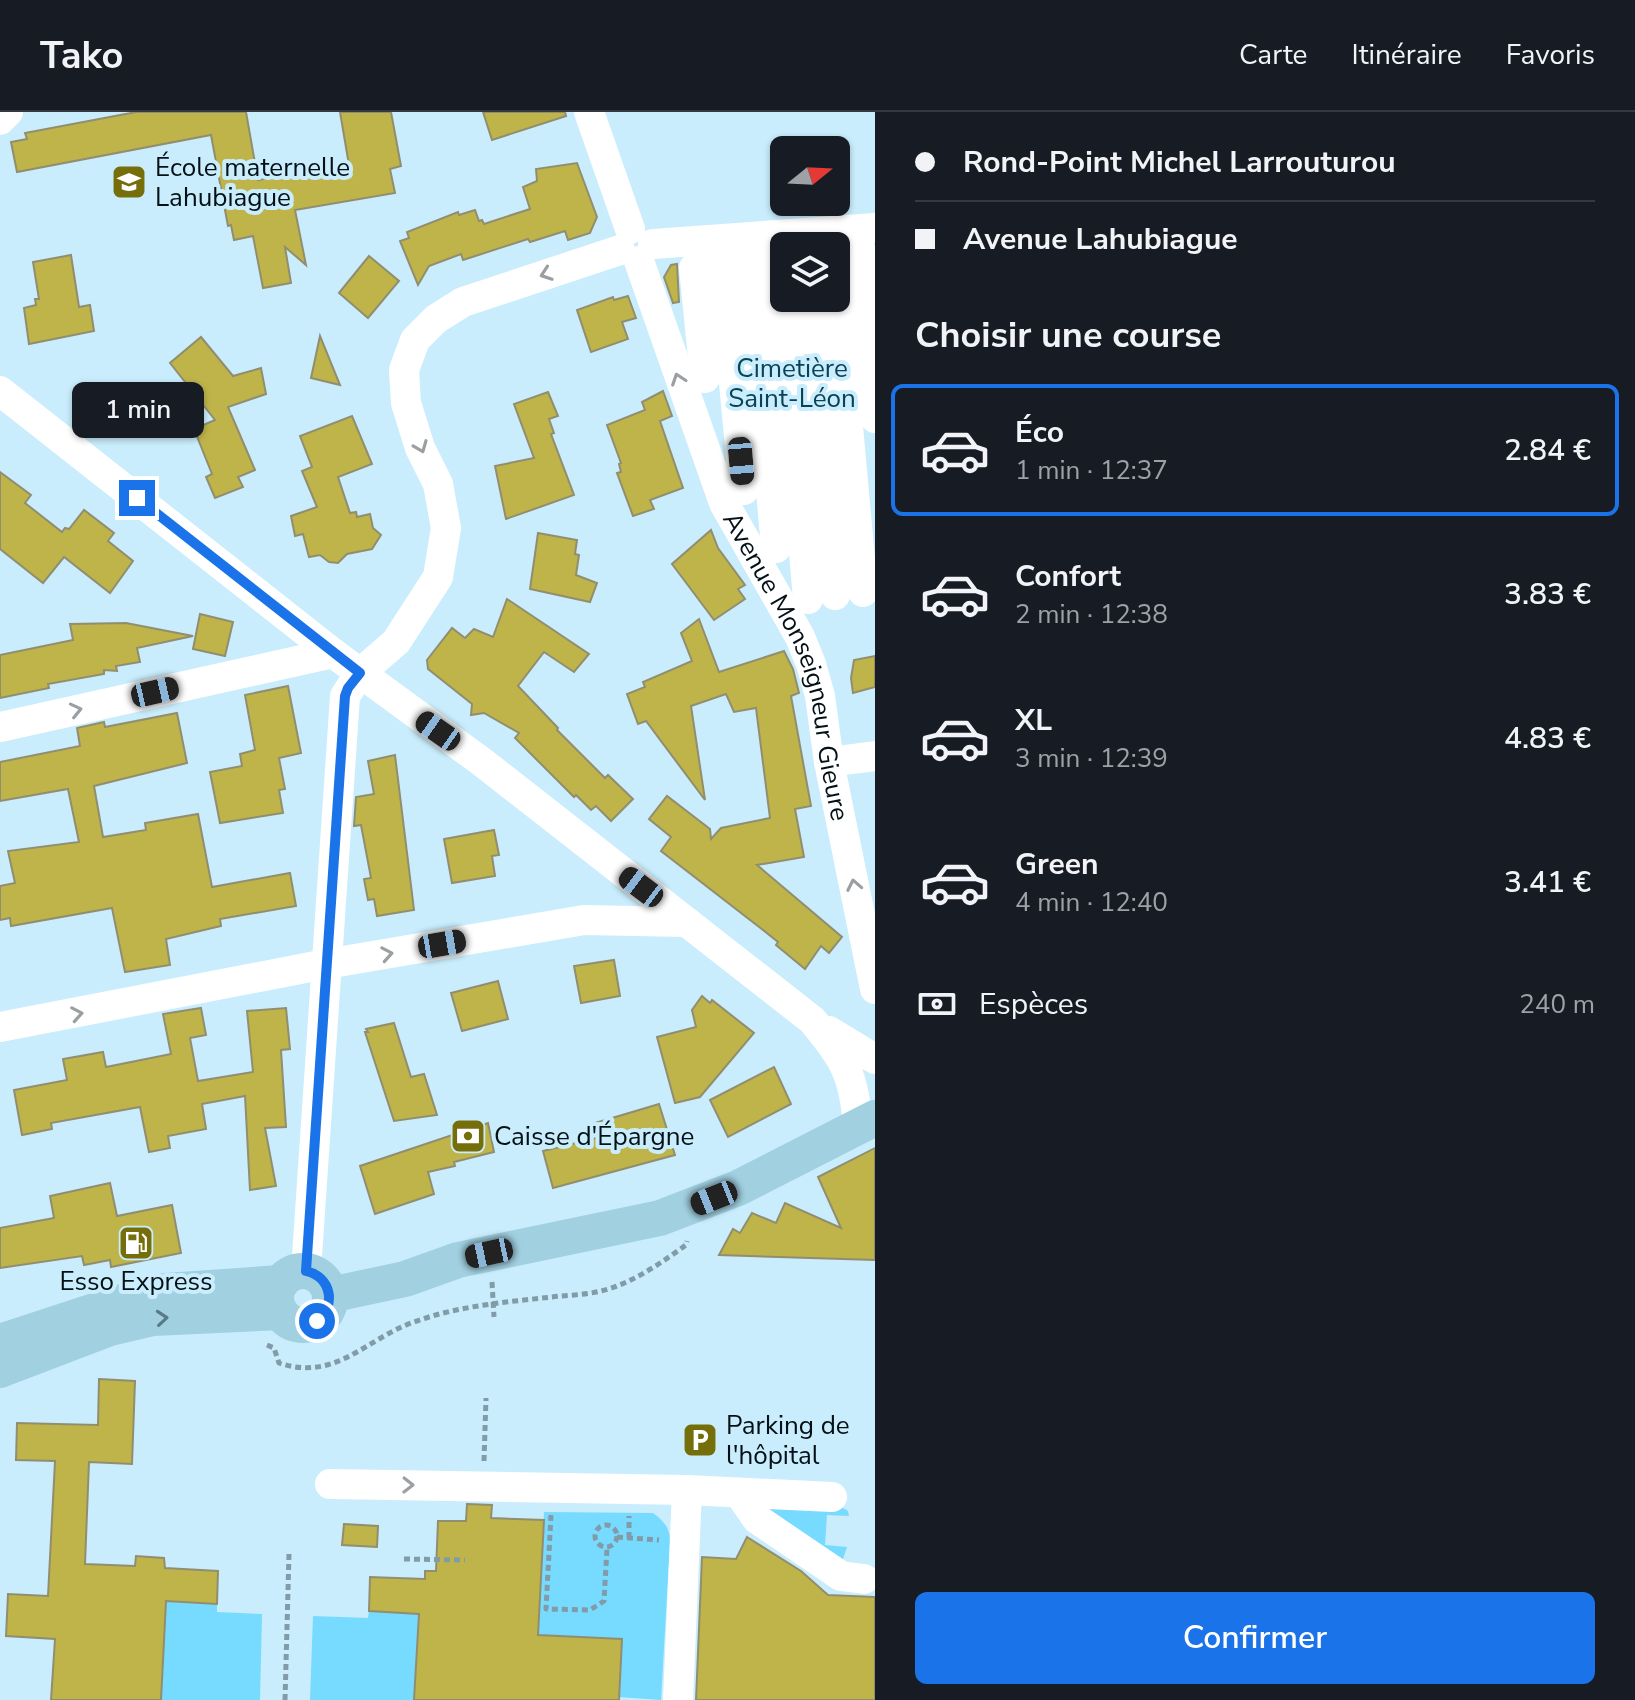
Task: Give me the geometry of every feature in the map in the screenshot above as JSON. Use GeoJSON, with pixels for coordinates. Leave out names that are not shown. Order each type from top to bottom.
{"type":"FeatureCollection","features":[{"type":"Feature","properties":{"kind":"main road"},"geometry":{"type":"LineString","coordinates":[[0,1370],[110,1328],[153,1318],[299,1290],[405,1279],[458,1260],[660,1218],[738,1188],[867,1122]]}},
{"type":"Feature","properties":{"kind":"main road"},"geometry":{"type":"LineString","coordinates":[[0,1342],[152,1292],[299,1290]]}},
{"type":"Feature","properties":{"kind":"street"},"geometry":{"type":"LineString","coordinates":[[0,120],[8,112]]}},
{"type":"Feature","properties":{"kind":"street","name":"Avenue Monseigneur Gieure"},"geometry":{"type":"LineString","coordinates":[[589,112],[724,503],[800,637],[820,696],[829,762],[875,989]]}},
{"type":"Feature","properties":{"kind":"street"},"geometry":{"type":"LineString","coordinates":[[299,1290],[345,696],[360,673],[396,642],[438,577],[446,528],[438,484],[420,448],[406,403],[404,370],[415,340],[436,319],[463,302],[635,246],[867,239],[824,421],[776,548]]}},
{"type":"Feature","properties":{"kind":"street"},"geometry":{"type":"LineString","coordinates":[[759,261],[824,421]]}},
{"type":"Feature","properties":{"kind":"street"},"geometry":{"type":"LineString","coordinates":[[759,261],[824,421]]}},
{"type":"Feature","properties":{"kind":"street"},"geometry":{"type":"LineString","coordinates":[[705,378],[694,268],[759,261]]}},
{"type":"Feature","properties":{"kind":"street"},"geometry":{"type":"LineString","coordinates":[[811,312],[824,421],[835,595],[824,421],[834,312]]}},
{"type":"Feature","properties":{"kind":"street"},"geometry":{"type":"LineString","coordinates":[[0,391],[333,653],[482,762],[812,1020],[875,1059]]}},
{"type":"Feature","properties":{"kind":"street"},"geometry":{"type":"LineString","coordinates":[[698,435],[824,421]]}},
{"type":"Feature","properties":{"kind":"street"},"geometry":{"type":"LineString","coordinates":[[744,490],[824,421]]}},
{"type":"Feature","properties":{"kind":"street"},"geometry":{"type":"LineString","coordinates":[[0,727],[333,653]]}},
{"type":"Feature","properties":{"kind":"street"},"geometry":{"type":"LineString","coordinates":[[829,762],[875,756]]}},
{"type":"Feature","properties":{"kind":"street"},"geometry":{"type":"LineString","coordinates":[[584,920],[605,906],[612,896],[618,870]]}},
{"type":"Feature","properties":{"kind":"street"},"geometry":{"type":"LineString","coordinates":[[0,1027],[75,1015],[326,964],[584,920],[687,922]]}},
{"type":"Feature","properties":{"kind":"street"},"geometry":{"type":"LineString","coordinates":[[812,1020],[840,1054],[867,1122]]}},
{"type":"Feature","properties":{"kind":"street"},"geometry":{"type":"LineString","coordinates":[[330,1484],[687,1490],[832,1497]]}},
{"type":"Feature","properties":{"kind":"street"},"geometry":{"type":"LineString","coordinates":[[678,1700],[687,1490]]}},
{"type":"Feature","properties":{"kind":"street"},"geometry":{"type":"LineString","coordinates":[[739,1493],[757,1519],[841,1576],[864,1579]]}},
{"type":"Feature","properties":{"kind":"path"},"geometry":{"type":"LineString","coordinates":[[484,1486],[486,1398]]}},
{"type":"Feature","properties":{"kind":"path"},"geometry":{"type":"LineString","coordinates":[[551,1511],[546,1609],[590,1610],[604,1601],[607,1548]]}},
{"type":"Feature","properties":{"kind":"path"},"geometry":{"type":"LineString","coordinates":[[618,1515],[640,1517]]}},
{"type":"Feature","properties":{"kind":"path"},"geometry":{"type":"LineString","coordinates":[[629,1516],[629,1538]]}},
{"type":"Feature","properties":{"kind":"path"},"geometry":{"type":"LineString","coordinates":[[602,1525],[614,1528],[617,1537],[613,1545],[607,1548],[595,1541],[597,1529],[602,1525]]}},
{"type":"Feature","properties":{"kind":"path"},"geometry":{"type":"LineString","coordinates":[[617,1537],[662,1540],[661,1527]]}},
{"type":"Feature","properties":{"kind":"path"},"geometry":{"type":"LineString","coordinates":[[285,1700],[289,1554]]}},
{"type":"Feature","properties":{"kind":"path"},"geometry":{"type":"LineString","coordinates":[[404,1559],[465,1560]]}},
{"type":"Feature","properties":{"kind":"shaded area"},"geometry":{"type":"Polygon","coordinates":[[[776,1503],[843,1508],[848,1511],[849,1516],[827,1515],[825,1545],[847,1547],[842,1562],[765,1508],[776,1503]]]}},
{"type":"Feature","properties":{"kind":"shaded area"},"geometry":{"type":"Polygon","coordinates":[[[544,1512],[653,1513],[666,1526],[670,1543],[661,1700],[619,1697],[622,1639],[534,1635],[539,1619],[544,1512]]]}},
{"type":"Feature","properties":{"kind":"shaded area"},"geometry":{"type":"Polygon","coordinates":[[[166,1601],[217,1604],[217,1612],[262,1614],[260,1700],[161,1700],[166,1601]]]}},
{"type":"Feature","properties":{"kind":"shaded area"},"geometry":{"type":"Polygon","coordinates":[[[369,1611],[419,1614],[414,1700],[310,1700],[313,1616],[368,1618],[369,1611]]]}},
{"type":"Feature","properties":{"kind":"building"},"geometry":{"type":"Polygon","coordinates":[[[136,112],[246,112],[258,180],[306,171],[307,178],[350,171],[340,112],[391,112],[401,166],[390,169],[395,193],[295,210],[306,265],[285,247],[291,283],[263,288],[253,236],[234,240],[231,225],[228,226],[211,135],[17,172],[11,142],[27,139],[25,133],[136,112]]]}},
{"type":"Feature","properties":{"kind":"building"},"geometry":{"type":"Polygon","coordinates":[[[483,112],[565,112],[566,116],[492,140],[483,112]]]}},
{"type":"Feature","properties":{"kind":"building"},"geometry":{"type":"Polygon","coordinates":[[[577,163],[597,217],[590,233],[568,240],[565,231],[530,242],[528,239],[463,260],[461,254],[429,266],[418,285],[400,241],[409,238],[407,232],[458,212],[459,215],[475,210],[479,221],[482,220],[484,224],[530,209],[523,187],[537,181],[536,169],[577,163]]]}},
{"type":"Feature","properties":{"kind":"building"},"geometry":{"type":"Polygon","coordinates":[[[71,255],[79,307],[90,305],[94,331],[29,344],[24,308],[36,305],[35,299],[39,299],[33,262],[71,255]]]}},
{"type":"Feature","properties":{"kind":"building"},"geometry":{"type":"Polygon","coordinates":[[[369,256],[399,281],[368,318],[339,293],[369,256]]]}},
{"type":"Feature","properties":{"kind":"building"},"geometry":{"type":"Polygon","coordinates":[[[677,264],[679,302],[673,303],[664,277],[671,265],[677,264]]]}},
{"type":"Feature","properties":{"kind":"building"},"geometry":{"type":"Polygon","coordinates":[[[628,296],[636,318],[622,322],[628,339],[591,352],[577,310],[613,297],[614,300],[628,296]]]}},
{"type":"Feature","properties":{"kind":"building"},"geometry":{"type":"Polygon","coordinates":[[[320,336],[340,385],[311,378],[320,336]]]}},
{"type":"Feature","properties":{"kind":"building"},"geometry":{"type":"Polygon","coordinates":[[[201,337],[233,376],[261,368],[266,394],[228,407],[255,470],[238,477],[243,487],[215,498],[206,477],[212,474],[194,429],[215,420],[170,363],[201,337]]]}},
{"type":"Feature","properties":{"kind":"building"},"geometry":{"type":"Polygon","coordinates":[[[663,391],[672,416],[660,421],[683,488],[650,500],[654,509],[633,516],[617,473],[621,472],[621,463],[607,425],[645,410],[642,402],[663,391]]]}},
{"type":"Feature","properties":{"kind":"building"},"geometry":{"type":"Polygon","coordinates":[[[548,392],[558,416],[549,419],[554,433],[551,434],[574,495],[506,519],[495,466],[534,458],[514,404],[548,392]]]}},
{"type":"Feature","properties":{"kind":"building"},"geometry":{"type":"Polygon","coordinates":[[[352,416],[372,464],[338,477],[350,513],[356,512],[357,517],[370,514],[373,528],[381,535],[372,549],[347,554],[338,563],[329,562],[320,555],[309,557],[303,534],[295,536],[291,516],[317,507],[302,471],[312,467],[300,436],[352,416]]]}},
{"type":"Feature","properties":{"kind":"building"},"geometry":{"type":"Polygon","coordinates":[[[0,472],[31,495],[25,503],[62,532],[65,528],[69,529],[84,510],[114,533],[108,541],[133,561],[110,593],[64,557],[43,583],[0,549],[0,472]]]}},
{"type":"Feature","properties":{"kind":"building"},"geometry":{"type":"Polygon","coordinates":[[[711,530],[718,548],[745,585],[738,589],[745,599],[714,620],[672,564],[711,530]]]}},
{"type":"Feature","properties":{"kind":"building"},"geometry":{"type":"Polygon","coordinates":[[[538,533],[577,540],[575,554],[579,555],[576,575],[597,583],[590,602],[530,589],[538,533]]]}},
{"type":"Feature","properties":{"kind":"building"},"geometry":{"type":"Polygon","coordinates":[[[507,599],[589,654],[574,672],[544,652],[518,686],[605,778],[608,775],[633,799],[611,821],[596,806],[591,810],[576,795],[574,797],[515,738],[519,733],[484,713],[471,715],[472,704],[428,669],[427,660],[452,628],[465,638],[474,629],[493,637],[507,599]]]}},
{"type":"Feature","properties":{"kind":"building"},"geometry":{"type":"Polygon","coordinates":[[[200,614],[233,622],[225,656],[193,649],[200,614]]]}},
{"type":"Feature","properties":{"kind":"building"},"geometry":{"type":"Polygon","coordinates":[[[699,619],[719,672],[784,651],[793,669],[799,693],[791,696],[811,806],[795,809],[804,857],[757,865],[842,937],[829,953],[821,946],[805,969],[776,945],[778,942],[661,851],[671,837],[649,819],[667,796],[710,829],[711,839],[721,828],[770,818],[756,708],[734,712],[726,694],[691,706],[705,800],[646,721],[638,724],[627,694],[645,687],[643,682],[692,661],[681,633],[699,619]]]}},
{"type":"Feature","properties":{"kind":"building"},"geometry":{"type":"Polygon","coordinates":[[[126,623],[193,636],[137,648],[140,662],[116,666],[117,671],[104,670],[104,674],[48,684],[49,688],[0,698],[0,655],[73,640],[70,624],[126,623]]]}},
{"type":"Feature","properties":{"kind":"building"},"geometry":{"type":"Polygon","coordinates":[[[875,656],[875,687],[853,693],[851,678],[854,660],[875,656]]]}},
{"type":"Feature","properties":{"kind":"building"},"geometry":{"type":"Polygon","coordinates":[[[288,686],[301,753],[279,758],[285,789],[279,790],[283,813],[220,823],[210,772],[242,766],[240,754],[255,750],[245,695],[288,686]]]}},
{"type":"Feature","properties":{"kind":"building"},"geometry":{"type":"Polygon","coordinates":[[[177,713],[187,763],[94,786],[103,837],[146,830],[145,823],[198,814],[212,887],[290,873],[296,906],[220,919],[221,926],[166,939],[170,965],[125,972],[112,908],[11,926],[10,918],[0,920],[0,886],[15,883],[8,851],[79,842],[68,789],[0,801],[0,762],[80,746],[77,728],[104,722],[105,727],[177,713]]]}},
{"type":"Feature","properties":{"kind":"building"},"geometry":{"type":"Polygon","coordinates":[[[395,755],[414,910],[377,916],[374,899],[368,900],[364,879],[371,878],[361,825],[354,826],[356,797],[374,794],[368,761],[395,755]]]}},
{"type":"Feature","properties":{"kind":"building"},"geometry":{"type":"Polygon","coordinates":[[[494,830],[499,855],[492,856],[495,876],[452,883],[444,839],[494,830]]]}},
{"type":"Feature","properties":{"kind":"building"},"geometry":{"type":"Polygon","coordinates":[[[614,960],[620,996],[581,1003],[574,966],[614,960]]]}},
{"type":"Feature","properties":{"kind":"building"},"geometry":{"type":"Polygon","coordinates":[[[498,981],[508,1019],[462,1031],[451,993],[498,981]]]}},
{"type":"Feature","properties":{"kind":"building"},"geometry":{"type":"Polygon","coordinates":[[[702,996],[710,1003],[712,1000],[754,1033],[700,1097],[675,1103],[657,1037],[696,1027],[692,1010],[702,996]]]}},
{"type":"Feature","properties":{"kind":"building"},"geometry":{"type":"Polygon","coordinates":[[[201,1008],[206,1035],[190,1038],[198,1081],[253,1072],[247,1011],[286,1008],[290,1049],[281,1050],[286,1127],[265,1128],[276,1186],[250,1190],[245,1096],[202,1104],[206,1129],[168,1136],[170,1148],[149,1152],[140,1107],[51,1123],[52,1129],[22,1135],[14,1090],[67,1080],[63,1059],[103,1052],[106,1067],[171,1054],[163,1014],[201,1008]]]}},
{"type":"Feature","properties":{"kind":"building"},"geometry":{"type":"Polygon","coordinates":[[[394,1023],[411,1077],[424,1074],[437,1115],[394,1121],[365,1032],[368,1032],[366,1029],[394,1023]]]}},
{"type":"Feature","properties":{"kind":"building"},"geometry":{"type":"Polygon","coordinates":[[[774,1067],[791,1104],[728,1137],[710,1100],[774,1067]]]}},
{"type":"Feature","properties":{"kind":"building"},"geometry":{"type":"Polygon","coordinates":[[[659,1104],[675,1155],[553,1188],[543,1151],[596,1138],[592,1124],[659,1104]]]}},
{"type":"Feature","properties":{"kind":"building"},"geometry":{"type":"Polygon","coordinates":[[[488,1123],[494,1152],[428,1172],[434,1194],[375,1214],[360,1166],[488,1123]]]}},
{"type":"Feature","properties":{"kind":"building"},"geometry":{"type":"Polygon","coordinates":[[[875,1148],[875,1260],[719,1255],[733,1229],[740,1233],[752,1213],[776,1223],[785,1203],[841,1228],[818,1177],[875,1148]]]}},
{"type":"Feature","properties":{"kind":"building"},"geometry":{"type":"Polygon","coordinates":[[[110,1183],[117,1216],[172,1205],[181,1253],[111,1267],[110,1260],[84,1265],[82,1256],[0,1268],[0,1228],[54,1218],[50,1196],[110,1183]]]}},
{"type":"Feature","properties":{"kind":"building"},"geometry":{"type":"Polygon","coordinates":[[[99,1379],[135,1381],[132,1464],[89,1462],[85,1564],[135,1566],[136,1556],[164,1558],[165,1568],[218,1571],[217,1604],[166,1601],[161,1700],[51,1700],[55,1639],[6,1636],[8,1594],[48,1596],[55,1461],[16,1460],[17,1423],[98,1425],[99,1379]]]}},
{"type":"Feature","properties":{"kind":"building"},"geometry":{"type":"Polygon","coordinates":[[[467,1504],[492,1505],[491,1518],[544,1520],[538,1635],[622,1639],[619,1700],[414,1700],[419,1614],[369,1611],[370,1577],[425,1579],[425,1571],[436,1571],[438,1521],[466,1521],[467,1504]]]}},
{"type":"Feature","properties":{"kind":"building"},"geometry":{"type":"Polygon","coordinates":[[[344,1524],[378,1526],[377,1547],[342,1545],[344,1524]]]}},
{"type":"Feature","properties":{"kind":"building"},"geometry":{"type":"Polygon","coordinates":[[[747,1537],[801,1571],[828,1595],[875,1597],[875,1700],[696,1700],[702,1557],[736,1559],[747,1537]]]}},
{"type":"Feature","properties":{"kind":"place","name":"École maternelle Lahubiague"},"geometry":{"type":"Point","coordinates":[129,182]}},
{"type":"Feature","properties":{"kind":"place","name":"Caisse d'Épargne"},"geometry":{"type":"Point","coordinates":[468,1136]}},
{"type":"Feature","properties":{"kind":"place","name":"Esso Express"},"geometry":{"type":"Point","coordinates":[136,1243]}},
{"type":"Feature","properties":{"kind":"place","name":"Parking de l'hôpital"},"geometry":{"type":"Point","coordinates":[700,1440]}},
{"type":"Feature","properties":{"kind":"route"},"geometry":{"type":"LineString","coordinates":[[137,498],[360,673],[345,696],[326,964],[306,1271],[320,1276],[330,1299],[328,1308],[317,1321]]}},
{"type":"Feature","properties":{"kind":"park label","name":"Cimetière Saint-Léon"},"geometry":{"type":"Point","coordinates":[792,383]}}]}
